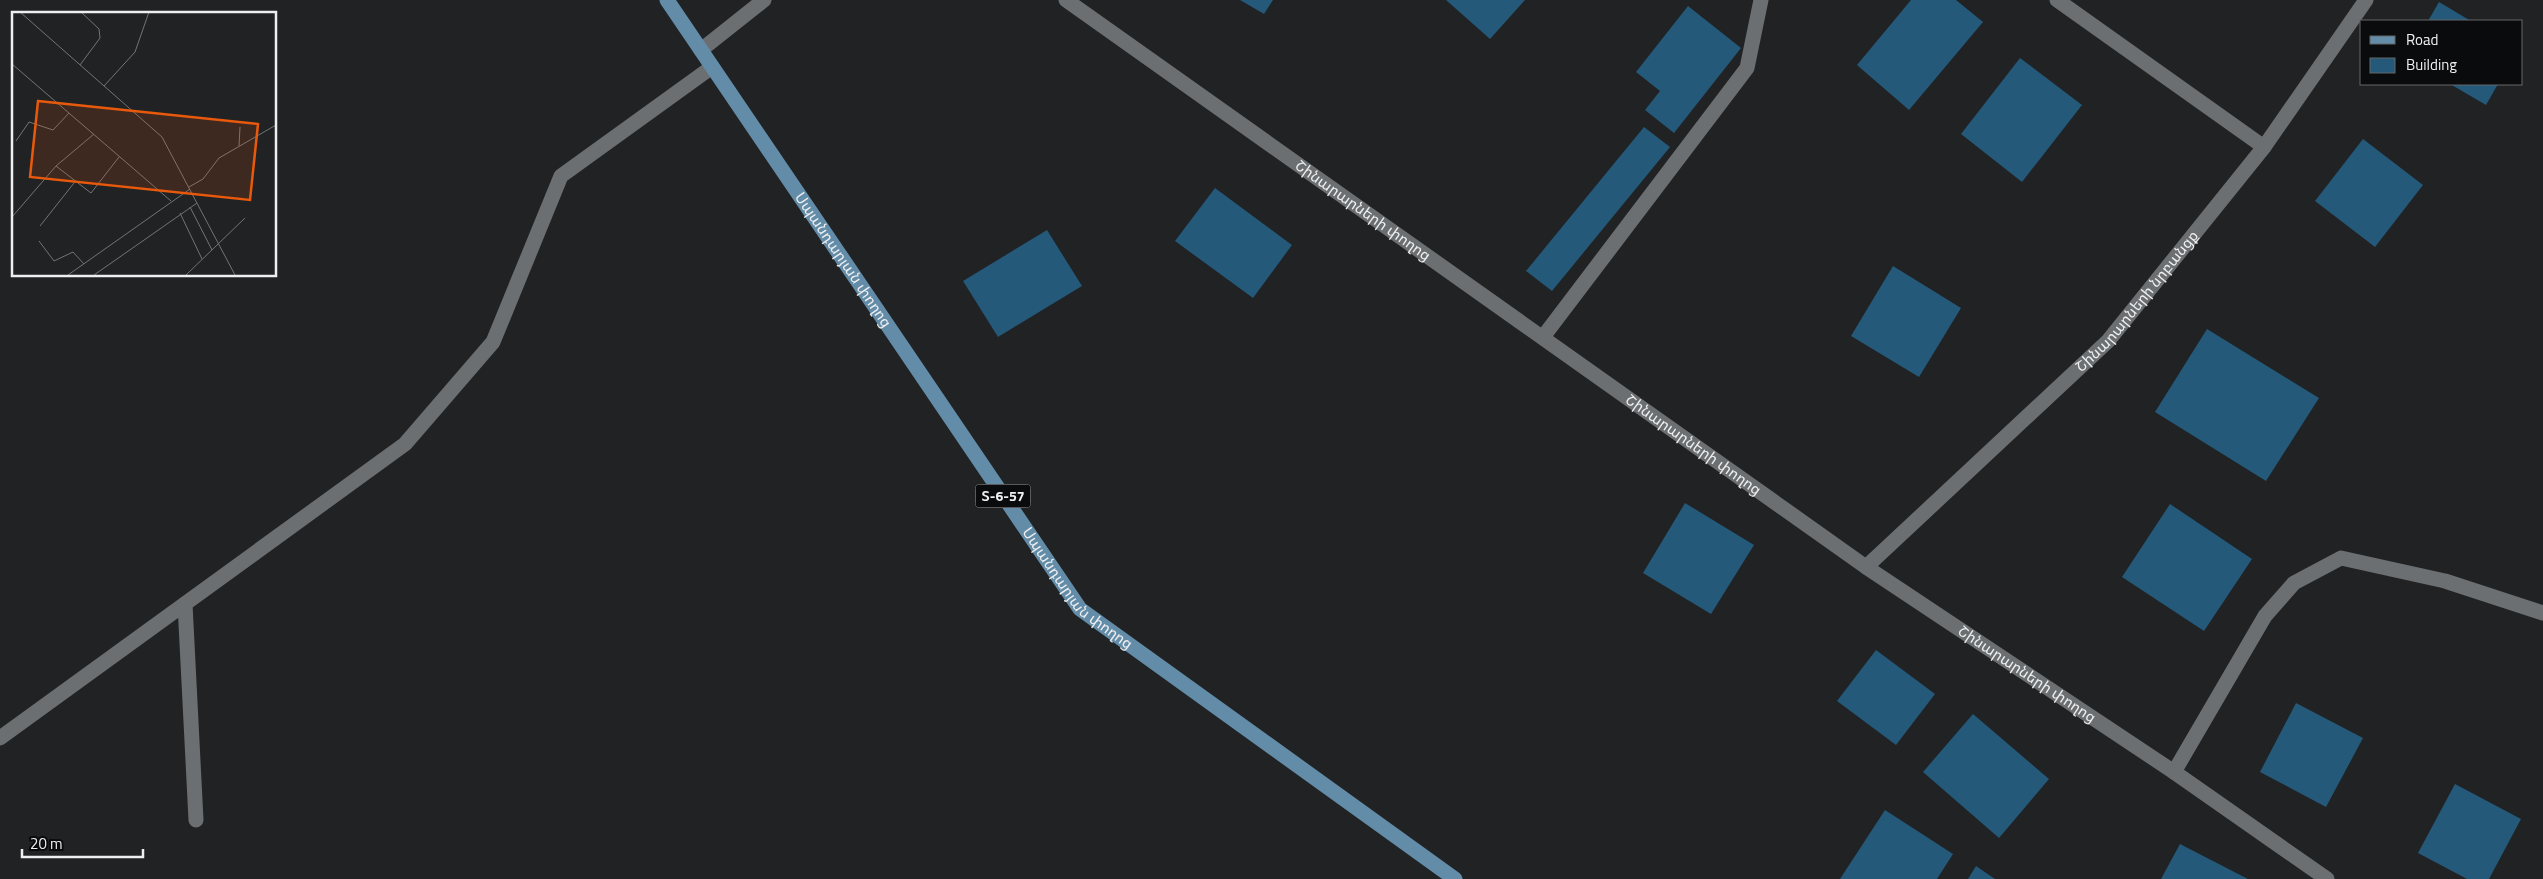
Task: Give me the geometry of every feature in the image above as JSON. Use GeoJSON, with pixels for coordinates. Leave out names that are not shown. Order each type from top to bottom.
{"type":"FeatureCollection","features":[{"type":"Feature","properties":{"kind":"main road","name":"Սպանդարյան փողոց"},"geometry":{"type":"LineString","coordinates":[[667,0],[1080,609],[1455,879]]}},
{"type":"Feature","properties":{"kind":"street"},"geometry":{"type":"LineString","coordinates":[[701,50],[764,0]]}},
{"type":"Feature","properties":{"kind":"street","name":"Շինարարների փողոց"},"geometry":{"type":"LineString","coordinates":[[1066,0],[1866,567],[2174,772],[2327,879]]}},
{"type":"Feature","properties":{"kind":"street"},"geometry":{"type":"LineString","coordinates":[[1544,337],[1747,68],[1761,0]]}},
{"type":"Feature","properties":{"kind":"street"},"geometry":{"type":"LineString","coordinates":[[2057,0],[2264,147]]}},
{"type":"Feature","properties":{"kind":"street","name":"Շինարարների նրբանցք"},"geometry":{"type":"LineString","coordinates":[[1866,567],[2108,341],[2264,147],[2366,0]]}},
{"type":"Feature","properties":{"kind":"street"},"geometry":{"type":"LineString","coordinates":[[0,738],[405,444],[493,342],[561,176],[712,67]]}},
{"type":"Feature","properties":{"kind":"street"},"geometry":{"type":"LineString","coordinates":[[2174,772],[2266,616],[2294,583],[2341,558],[2445,581],[2543,613]]}},
{"type":"Feature","properties":{"kind":"street"},"geometry":{"type":"LineString","coordinates":[[185,604],[196,820]]}},
{"type":"Feature","properties":{"kind":"building"},"geometry":{"type":"Polygon","coordinates":[[[1240,0],[1273,0],[1264,14],[1240,0]]]}},
{"type":"Feature","properties":{"kind":"building"},"geometry":{"type":"Polygon","coordinates":[[[1446,0],[1525,0],[1490,39],[1446,0]]]}},
{"type":"Feature","properties":{"kind":"building"},"geometry":{"type":"Polygon","coordinates":[[[1911,0],[1956,0],[1983,22],[1909,110],[1857,65],[1911,0]]]}},
{"type":"Feature","properties":{"kind":"building"},"geometry":{"type":"Polygon","coordinates":[[[2439,2],[2469,20],[2429,20],[2439,2]]]}},
{"type":"Feature","properties":{"kind":"building"},"geometry":{"type":"Polygon","coordinates":[[[1688,6],[1741,48],[1674,133],[1645,110],[1660,91],[1636,72],[1688,6]]]}},
{"type":"Feature","properties":{"kind":"building"},"geometry":{"type":"Polygon","coordinates":[[[2020,58],[2082,105],[2022,182],[1961,134],[2020,58]]]}},
{"type":"Feature","properties":{"kind":"building"},"geometry":{"type":"Polygon","coordinates":[[[2452,85],[2497,85],[2486,105],[2452,85]]]}},
{"type":"Feature","properties":{"kind":"building"},"geometry":{"type":"Polygon","coordinates":[[[1644,127],[1670,147],[1552,291],[1526,271],[1644,127]]]}},
{"type":"Feature","properties":{"kind":"building"},"geometry":{"type":"Polygon","coordinates":[[[2363,139],[2423,185],[2375,247],[2315,201],[2363,139]]]}},
{"type":"Feature","properties":{"kind":"building"},"geometry":{"type":"Polygon","coordinates":[[[1215,188],[1292,245],[1253,298],[1175,241],[1215,188]]]}},
{"type":"Feature","properties":{"kind":"building"},"geometry":{"type":"Polygon","coordinates":[[[1047,230],[1082,286],[998,337],[963,281],[1047,230]]]}},
{"type":"Feature","properties":{"kind":"building"},"geometry":{"type":"Polygon","coordinates":[[[1893,266],[1961,308],[1919,377],[1851,336],[1893,266]]]}},
{"type":"Feature","properties":{"kind":"building"},"geometry":{"type":"Polygon","coordinates":[[[2207,329],[2319,398],[2266,481],[2155,412],[2207,329]]]}},
{"type":"Feature","properties":{"kind":"building"},"geometry":{"type":"Polygon","coordinates":[[[1685,503],[1754,545],[1711,614],[1643,573],[1685,503]]]}},
{"type":"Feature","properties":{"kind":"building"},"geometry":{"type":"Polygon","coordinates":[[[2170,504],[2252,559],[2204,631],[2122,577],[2170,504]]]}},
{"type":"Feature","properties":{"kind":"building"},"geometry":{"type":"Polygon","coordinates":[[[1876,650],[1935,694],[1896,745],[1837,701],[1876,650]]]}},
{"type":"Feature","properties":{"kind":"building"},"geometry":{"type":"Polygon","coordinates":[[[2296,703],[2363,738],[2326,807],[2260,772],[2296,703]]]}},
{"type":"Feature","properties":{"kind":"building"},"geometry":{"type":"Polygon","coordinates":[[[1973,714],[2049,779],[1999,838],[1923,772],[1973,714]]]}},
{"type":"Feature","properties":{"kind":"building"},"geometry":{"type":"Polygon","coordinates":[[[2455,784],[2521,819],[2489,879],[2467,879],[2418,853],[2455,784]]]}},
{"type":"Feature","properties":{"kind":"building"},"geometry":{"type":"Polygon","coordinates":[[[1885,810],[1953,854],[1937,879],[1840,879],[1885,810]]]}},
{"type":"Feature","properties":{"kind":"building"},"geometry":{"type":"Polygon","coordinates":[[[2180,844],[2248,879],[2161,879],[2180,844]]]}},
{"type":"Feature","properties":{"kind":"building"},"geometry":{"type":"Polygon","coordinates":[[[1976,866],[1995,879],[1968,879],[1976,866]]]}}]}
